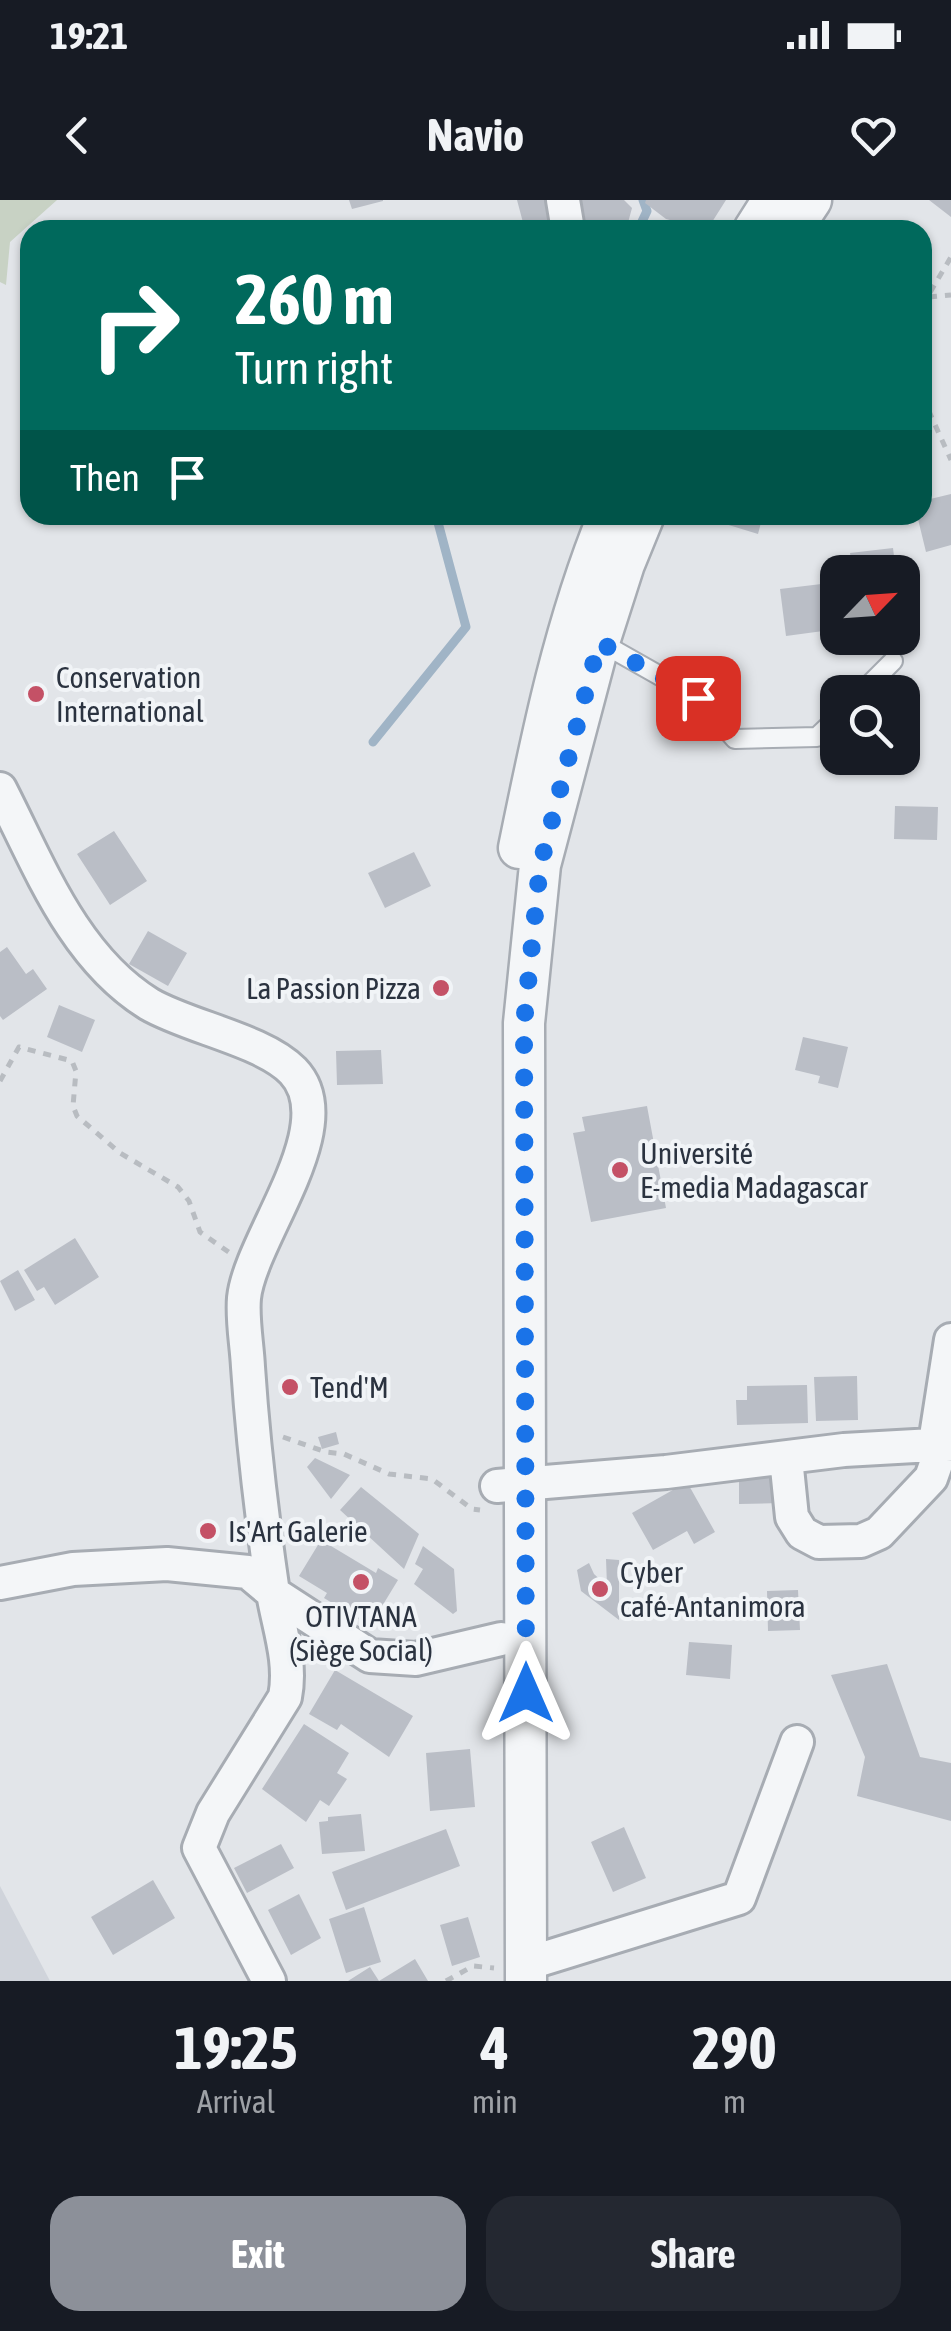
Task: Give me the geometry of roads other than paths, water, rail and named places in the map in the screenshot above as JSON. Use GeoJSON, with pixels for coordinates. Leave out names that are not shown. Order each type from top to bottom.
{"type":"FeatureCollection","features":[{"type":"Feature","properties":{"kind":"street"},"geometry":{"type":"LineString","coordinates":[[514,1974],[500,1016],[518,854],[550,692],[606,525]]}},
{"type":"Feature","properties":{"kind":"street"},"geometry":{"type":"LineString","coordinates":[[514,1974],[501,1639],[524,1023],[540,866],[599,642],[640,525]]}},
{"type":"Feature","properties":{"kind":"street"},"geometry":{"type":"LineString","coordinates":[[0,789],[64,914],[100,966],[150,1004],[267,1054],[294,1072],[305,1093],[305,1149],[244,1298],[252,1426],[289,1676],[285,1697],[213,1813],[199,1848],[269,1981]]}},
{"type":"Feature","properties":{"kind":"street"},"geometry":{"type":"LineString","coordinates":[[786,1458],[792,1517],[802,1533],[819,1542],[861,1541],[879,1533],[931,1478],[943,1444],[951,1340]]}},
{"type":"Feature","properties":{"kind":"street"},"geometry":{"type":"LineString","coordinates":[[506,1494],[786,1458],[943,1444]]}},
{"type":"Feature","properties":{"kind":"street"},"geometry":{"type":"LineString","coordinates":[[0,1583],[73,1569],[167,1564],[248,1572],[274,1594],[370,1656],[416,1658],[501,1639]]}},
{"type":"Feature","properties":{"kind":"street"},"geometry":{"type":"LineString","coordinates":[[514,1974],[738,1898],[797,1742]]}},
{"type":"Feature","properties":{"kind":"lane"},"geometry":{"type":"LineString","coordinates":[[599,642],[698,698],[736,738],[820,735]]}},
{"type":"Feature","properties":{"kind":"lane"},"geometry":{"type":"LineString","coordinates":[[879,675],[893,661]]}},
{"type":"Feature","properties":{"kind":"waterway"},"geometry":{"type":"LineString","coordinates":[[643,200],[647,211],[643,220]]}},
{"type":"Feature","properties":{"kind":"waterway"},"geometry":{"type":"LineString","coordinates":[[373,742],[466,627],[439,525]]}},
{"type":"Feature","properties":{"kind":"place","name":"Conservation International"},"geometry":{"type":"Point","coordinates":[36,694]}},
{"type":"Feature","properties":{"kind":"place","name":"La Passion Pizza"},"geometry":{"type":"Point","coordinates":[441,988]}},
{"type":"Feature","properties":{"kind":"place","name":"Université E-media Madagascar"},"geometry":{"type":"Point","coordinates":[620,1170]}},
{"type":"Feature","properties":{"kind":"place","name":"Tend'M"},"geometry":{"type":"Point","coordinates":[290,1387]}},
{"type":"Feature","properties":{"kind":"place","name":"Is'Art Galerie"},"geometry":{"type":"Point","coordinates":[208,1531]}},
{"type":"Feature","properties":{"kind":"place","name":"OTIVTANA (Siège Social)"},"geometry":{"type":"Point","coordinates":[361,1582]}},
{"type":"Feature","properties":{"kind":"place","name":"Cyber café-Antanimora"},"geometry":{"type":"Point","coordinates":[600,1589]}}]}
